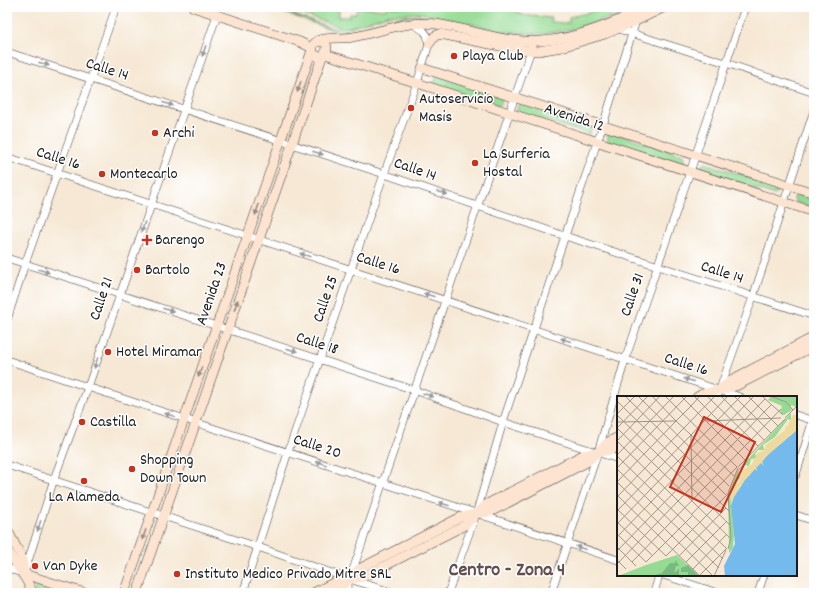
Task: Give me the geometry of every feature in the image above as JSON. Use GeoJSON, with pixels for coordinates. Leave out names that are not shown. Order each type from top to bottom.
{"type":"FeatureCollection","features":[{"type":"Feature","properties":{"kind":"main road"},"geometry":{"type":"LineString","coordinates":[[194,7],[300,42],[315,45],[324,42],[328,50],[324,55]]}},
{"type":"Feature","properties":{"kind":"main road"},"geometry":{"type":"LineString","coordinates":[[429,44],[435,36],[443,34],[530,51],[550,49],[568,45],[617,25],[648,7]]}},
{"type":"Feature","properties":{"kind":"main road"},"geometry":{"type":"LineString","coordinates":[[315,45],[328,38],[351,37],[411,23],[437,24],[502,38],[534,41],[548,40],[636,21],[665,7]]}},
{"type":"Feature","properties":{"kind":"main road","name":"Avenida 12"},"geometry":{"type":"LineString","coordinates":[[315,45],[316,56],[324,55],[417,83],[814,212]]}},
{"type":"Feature","properties":{"kind":"main road","name":"Avenida 23"},"geometry":{"type":"LineString","coordinates":[[124,593],[280,141],[315,45]]}},
{"type":"Feature","properties":{"kind":"main road","name":"Avenida 23"},"geometry":{"type":"LineString","coordinates":[[137,593],[324,55]]}},
{"type":"Feature","properties":{"kind":"main road","name":"Avenida 12"},"geometry":{"type":"LineString","coordinates":[[422,68],[814,193]]}},
{"type":"Feature","properties":{"kind":"main road"},"geometry":{"type":"LineString","coordinates":[[718,394],[733,379],[814,337]]}},
{"type":"Feature","properties":{"kind":"main road"},"geometry":{"type":"LineString","coordinates":[[699,396],[702,394],[718,394],[814,346]]}},
{"type":"Feature","properties":{"kind":"main road"},"geometry":{"type":"LineString","coordinates":[[313,593],[335,582],[363,577],[438,539],[465,525],[476,514],[490,512],[587,462],[608,442],[617,438]]}},
{"type":"Feature","properties":{"kind":"main road"},"geometry":{"type":"LineString","coordinates":[[598,452],[611,450],[617,447]]}},
{"type":"Feature","properties":{"kind":"main road"},"geometry":{"type":"LineString","coordinates":[[7,529],[22,558],[24,574]]}},
{"type":"Feature","properties":{"kind":"main road"},"geometry":{"type":"LineString","coordinates":[[7,549],[15,564],[24,574],[31,588],[29,593]]}},
{"type":"Feature","properties":{"kind":"main road"},"geometry":{"type":"LineString","coordinates":[[24,574],[84,593]]}},
{"type":"Feature","properties":{"kind":"main road"},"geometry":{"type":"LineString","coordinates":[[331,593],[339,589],[349,579]]}},
{"type":"Feature","properties":{"kind":"street"},"geometry":{"type":"LineString","coordinates":[[7,12],[9,7]]}},
{"type":"Feature","properties":{"kind":"street"},"geometry":{"type":"LineString","coordinates":[[7,320],[25,264],[116,7]]}},
{"type":"Feature","properties":{"kind":"street","name":"Calle 31"},"geometry":{"type":"LineString","coordinates":[[552,593],[598,452],[625,360],[696,155],[745,7]]}},
{"type":"Feature","properties":{"kind":"street","name":"Calle 21"},"geometry":{"type":"LineString","coordinates":[[24,574],[54,479],[88,387],[217,15]]}},
{"type":"Feature","properties":{"kind":"street"},"geometry":{"type":"LineString","coordinates":[[448,593],[476,514],[503,422],[598,142],[636,21]]}},
{"type":"Feature","properties":{"kind":"street"},"geometry":{"type":"LineString","coordinates":[[411,23],[424,31],[427,35],[429,44]]}},
{"type":"Feature","properties":{"kind":"street"},"geometry":{"type":"LineString","coordinates":[[617,25],[632,33],[726,62],[814,93]]}},
{"type":"Feature","properties":{"kind":"street"},"geometry":{"type":"LineString","coordinates":[[345,593],[444,300],[534,41]]}},
{"type":"Feature","properties":{"kind":"street","name":"Calle 25"},"geometry":{"type":"LineString","coordinates":[[243,593],[288,452],[417,83],[429,44]]}},
{"type":"Feature","properties":{"kind":"street","name":"Calle 14"},"geometry":{"type":"LineString","coordinates":[[7,52],[384,174],[565,236],[814,316]]}},
{"type":"Feature","properties":{"kind":"street"},"geometry":{"type":"LineString","coordinates":[[718,394],[753,297],[814,110]]}},
{"type":"Feature","properties":{"kind":"street","name":"Calle 16"},"geometry":{"type":"LineString","coordinates":[[7,157],[625,360],[718,394],[733,396]]}},
{"type":"Feature","properties":{"kind":"street","name":"Calle 18"},"geometry":{"type":"LineString","coordinates":[[7,258],[320,359],[414,390],[503,422],[617,459]]}},
{"type":"Feature","properties":{"kind":"street","name":"Calle 20"},"geometry":{"type":"LineString","coordinates":[[7,360],[195,423],[617,560]]}},
{"type":"Feature","properties":{"kind":"street"},"geometry":{"type":"LineString","coordinates":[[797,416],[813,419],[797,472]]}},
{"type":"Feature","properties":{"kind":"street"},"geometry":{"type":"LineString","coordinates":[[7,465],[54,479],[349,579],[395,593]]}},
{"type":"Feature","properties":{"kind":"street"},"geometry":{"type":"LineString","coordinates":[[797,515],[814,521]]}},
{"type":"Feature","properties":{"kind":"street"},"geometry":{"type":"LineString","coordinates":[[7,568],[24,574]]}},
{"type":"Feature","properties":{"kind":"street"},"geometry":{"type":"LineString","coordinates":[[654,593],[659,576]]}},
{"type":"Feature","properties":{"kind":"street"},"geometry":{"type":"LineString","coordinates":[[666,576],[718,593]]}},
{"type":"Feature","properties":{"kind":"street"},"geometry":{"type":"LineString","coordinates":[[758,593],[764,576]]}},
{"type":"Feature","properties":{"kind":"green space"},"geometry":{"type":"Polygon","coordinates":[[[268,7],[341,31],[350,31],[404,16],[420,16],[435,19],[415,17],[398,18],[352,32],[341,33],[268,7]]]}},
{"type":"Feature","properties":{"kind":"green space"},"geometry":{"type":"Polygon","coordinates":[[[286,7],[334,7],[339,8],[339,17],[350,17],[350,14],[356,14],[357,7],[386,10],[386,7],[458,7],[464,9],[464,7],[516,7],[517,13],[522,15],[551,18],[551,22],[569,23],[569,17],[596,11],[598,7],[631,7],[602,20],[574,29],[542,34],[506,32],[420,13],[388,15],[350,27],[342,28],[293,11],[286,7]]]}},
{"type":"Feature","properties":{"kind":"green space"},"geometry":{"type":"Polygon","coordinates":[[[636,7],[639,7],[606,21],[636,7]]]}},
{"type":"Feature","properties":{"kind":"green space"},"geometry":{"type":"Polygon","coordinates":[[[606,21],[574,32],[546,36],[570,32],[606,21]]]}},
{"type":"Feature","properties":{"kind":"green space"},"geometry":{"type":"Polygon","coordinates":[[[456,23],[506,34],[541,37],[505,35],[456,23]]]}},
{"type":"Feature","properties":{"kind":"green space"},"geometry":{"type":"Polygon","coordinates":[[[437,75],[501,97],[502,103],[499,106],[433,86],[437,75]]]}},
{"type":"Feature","properties":{"kind":"green space"},"geometry":{"type":"Polygon","coordinates":[[[520,103],[590,126],[591,131],[589,134],[517,112],[518,105],[520,103]]]}},
{"type":"Feature","properties":{"kind":"green space"},"geometry":{"type":"Polygon","coordinates":[[[612,132],[683,155],[685,162],[683,165],[608,142],[608,136],[612,132]]]}},
{"type":"Feature","properties":{"kind":"green space"},"geometry":{"type":"Polygon","coordinates":[[[705,163],[775,185],[777,192],[775,195],[701,171],[701,166],[705,163]]]}},
{"type":"Feature","properties":{"kind":"green space"},"geometry":{"type":"Polygon","coordinates":[[[798,193],[814,198],[814,209],[795,202],[794,197],[798,193]]]}},
{"type":"Feature","properties":{"kind":"green space"},"geometry":{"type":"Polygon","coordinates":[[[37,582],[72,593],[34,593],[37,582]]]}},
{"type":"Feature","properties":{"kind":"place","name":"Playa Club"},"geometry":{"type":"Point","coordinates":[454,56]}},
{"type":"Feature","properties":{"kind":"place","name":"Autoservicio Masis"},"geometry":{"type":"Point","coordinates":[411,108]}},
{"type":"Feature","properties":{"kind":"place","name":"Archi"},"geometry":{"type":"Point","coordinates":[155,133]}},
{"type":"Feature","properties":{"kind":"place","name":"La Surferia Hostal"},"geometry":{"type":"Point","coordinates":[475,163]}},
{"type":"Feature","properties":{"kind":"place","name":"Montecarlo"},"geometry":{"type":"Point","coordinates":[102,174]}},
{"type":"Feature","properties":{"kind":"place","name":"Barengo"},"geometry":{"type":"Point","coordinates":[147,240]}},
{"type":"Feature","properties":{"kind":"place","name":"Bartolo"},"geometry":{"type":"Point","coordinates":[137,270]}},
{"type":"Feature","properties":{"kind":"place","name":"Hotel Miramar"},"geometry":{"type":"Point","coordinates":[108,352]}},
{"type":"Feature","properties":{"kind":"place","name":"Castilla"},"geometry":{"type":"Point","coordinates":[82,422]}},
{"type":"Feature","properties":{"kind":"place","name":"Shopping Down Town"},"geometry":{"type":"Point","coordinates":[132,469]}},
{"type":"Feature","properties":{"kind":"place","name":"La Alameda"},"geometry":{"type":"Point","coordinates":[84,481]}},
{"type":"Feature","properties":{"kind":"place","name":"Van Dyke"},"geometry":{"type":"Point","coordinates":[35,566]}},
{"type":"Feature","properties":{"kind":"place","name":"Instituto Medico Privado Mitre SRL"},"geometry":{"type":"Point","coordinates":[177,574]}},
{"type":"Feature","properties":{"kind":"district","name":"Centro - Zona 4"},"geometry":{"type":"Point","coordinates":[507,571]}}]}
